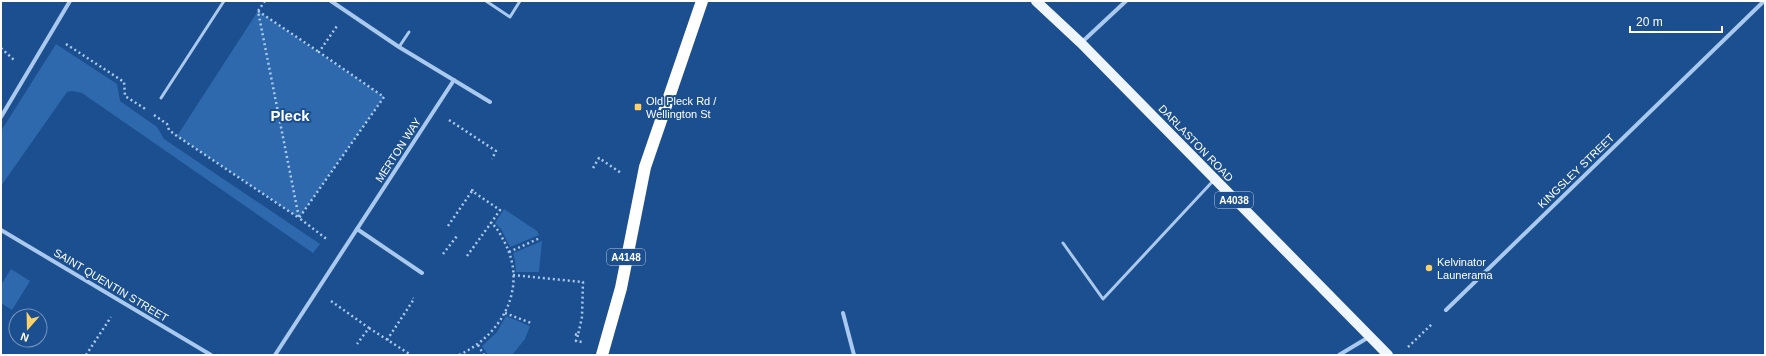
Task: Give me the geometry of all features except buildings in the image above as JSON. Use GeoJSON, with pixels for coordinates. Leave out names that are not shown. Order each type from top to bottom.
{"type":"FeatureCollection","features":[{"type":"Feature","properties":{"kind":"highway","name":"A4148"},"geometry":{"type":"LineString","coordinates":[[602,355],[620,288],[645,167],[702,1]]}},
{"type":"Feature","properties":{"kind":"main road","name":"DARLASTON ROAD"},"geometry":{"type":"LineString","coordinates":[[1036,1],[1081,43],[1214,180],[1388,355]]}},
{"type":"Feature","properties":{"kind":"street"},"geometry":{"type":"LineString","coordinates":[[1,117],[70,1]]}},
{"type":"Feature","properties":{"kind":"street"},"geometry":{"type":"LineString","coordinates":[[331,1],[399,47],[490,102]]}},
{"type":"Feature","properties":{"kind":"street"},"geometry":{"type":"LineString","coordinates":[[1081,43],[1126,1]]}},
{"type":"Feature","properties":{"kind":"street","name":"KINGSLEY STREET"},"geometry":{"type":"LineString","coordinates":[[1446,310],[1764,1]]}},
{"type":"Feature","properties":{"kind":"street","name":"MERTON WAY"},"geometry":{"type":"LineString","coordinates":[[275,355],[454,80]]}},
{"type":"Feature","properties":{"kind":"street"},"geometry":{"type":"LineString","coordinates":[[357,229],[422,273]]}},
{"type":"Feature","properties":{"kind":"street","name":"SAINT QUENTIN STREET"},"geometry":{"type":"LineString","coordinates":[[1,230],[211,355]]}},
{"type":"Feature","properties":{"kind":"street"},"geometry":{"type":"LineString","coordinates":[[843,313],[854,355]]}},
{"type":"Feature","properties":{"kind":"street"},"geometry":{"type":"LineString","coordinates":[[1340,355],[1370,336]]}},
{"type":"Feature","properties":{"kind":"lane"},"geometry":{"type":"LineString","coordinates":[[161,98],[224,1]]}},
{"type":"Feature","properties":{"kind":"lane"},"geometry":{"type":"LineString","coordinates":[[486,1],[510,17],[520,1]]}},
{"type":"Feature","properties":{"kind":"lane"},"geometry":{"type":"LineString","coordinates":[[399,47],[409,32]]}},
{"type":"Feature","properties":{"kind":"lane"},"geometry":{"type":"LineString","coordinates":[[1064,243],[1103,299],[1214,180]]}},
{"type":"Feature","properties":{"kind":"path"},"geometry":{"type":"LineString","coordinates":[[265,1],[258,12],[299,218]]}},
{"type":"Feature","properties":{"kind":"path"},"geometry":{"type":"LineString","coordinates":[[258,12],[384,97],[299,218]]}},
{"type":"Feature","properties":{"kind":"path"},"geometry":{"type":"LineString","coordinates":[[319,52],[348,13]]}},
{"type":"Feature","properties":{"kind":"path"},"geometry":{"type":"LineString","coordinates":[[51,34],[124,82],[125,96],[167,124],[169,130],[177,136],[299,218],[344,251]]}},
{"type":"Feature","properties":{"kind":"path"},"geometry":{"type":"LineString","coordinates":[[434,110],[496,152],[492,158]]}},
{"type":"Feature","properties":{"kind":"path"},"geometry":{"type":"LineString","coordinates":[[593,168],[599,158],[640,186]]}},
{"type":"Feature","properties":{"kind":"path"},"geometry":{"type":"LineString","coordinates":[[448,226],[473,190],[500,210],[466,256]]}},
{"type":"Feature","properties":{"kind":"path"},"geometry":{"type":"LineString","coordinates":[[459,355],[478,345],[491,334],[505,313],[512,293],[513,275],[509,252],[501,235],[491,223]]}},
{"type":"Feature","properties":{"kind":"path"},"geometry":{"type":"LineString","coordinates":[[443,254],[456,236]]}},
{"type":"Feature","properties":{"kind":"path"},"geometry":{"type":"LineString","coordinates":[[509,252],[540,238]]}},
{"type":"Feature","properties":{"kind":"path"},"geometry":{"type":"LineString","coordinates":[[513,275],[583,282],[582,317],[576,341],[580,341]]}},
{"type":"Feature","properties":{"kind":"path"},"geometry":{"type":"LineString","coordinates":[[317,291],[406,354],[412,355]]}},
{"type":"Feature","properties":{"kind":"path"},"geometry":{"type":"LineString","coordinates":[[387,340],[414,299],[413,298]]}},
{"type":"Feature","properties":{"kind":"path"},"geometry":{"type":"LineString","coordinates":[[86,355],[121,302]]}},
{"type":"Feature","properties":{"kind":"path"},"geometry":{"type":"LineString","coordinates":[[1405,350],[1446,310]]}},
{"type":"Feature","properties":{"kind":"path"},"geometry":{"type":"LineString","coordinates":[[505,313],[531,323]]}},
{"type":"Feature","properties":{"kind":"path"},"geometry":{"type":"LineString","coordinates":[[357,344],[369,328]]}},
{"type":"Feature","properties":{"kind":"path"},"geometry":{"type":"LineString","coordinates":[[574,334],[578,335]]}},
{"type":"Feature","properties":{"kind":"path"},"geometry":{"type":"LineString","coordinates":[[478,345],[484,355]]}},
{"type":"Feature","properties":{"kind":"shaded area"},"geometry":{"type":"Polygon","coordinates":[[[258,11],[384,97],[299,218],[177,136],[258,11]]]}},
{"type":"Feature","properties":{"kind":"shaded area"},"geometry":{"type":"Polygon","coordinates":[[[56,44],[117,84],[120,101],[157,127],[164,139],[320,244],[313,253],[82,93],[72,91],[67,92],[1,186],[1,131],[56,44]]]}},
{"type":"Feature","properties":{"kind":"shaded area"},"geometry":{"type":"Polygon","coordinates":[[[504,209],[537,231],[539,235],[510,247],[501,229],[495,223],[504,209]]]}},
{"type":"Feature","properties":{"kind":"shaded area"},"geometry":{"type":"Polygon","coordinates":[[[542,241],[539,272],[516,272],[513,253],[542,241]]]}},
{"type":"Feature","properties":{"kind":"shaded area"},"geometry":{"type":"Polygon","coordinates":[[[11,269],[30,281],[13,308],[9,308],[1,303],[1,285],[11,269]]]}},
{"type":"Feature","properties":{"kind":"shaded area"},"geometry":{"type":"Polygon","coordinates":[[[506,316],[530,326],[525,339],[512,355],[488,355],[482,346],[497,332],[506,316]]]}},
{"type":"Feature","properties":{"kind":"place","name":"Old Pleck Rd / Wellington St"},"geometry":{"type":"Point","coordinates":[638,107]}},
{"type":"Feature","properties":{"kind":"place","name":"Kelvinator Launerama"},"geometry":{"type":"Point","coordinates":[1429,268]}},
{"type":"Feature","properties":{"kind":"district","name":"Pleck"},"geometry":{"type":"Point","coordinates":[290,116]}}]}
